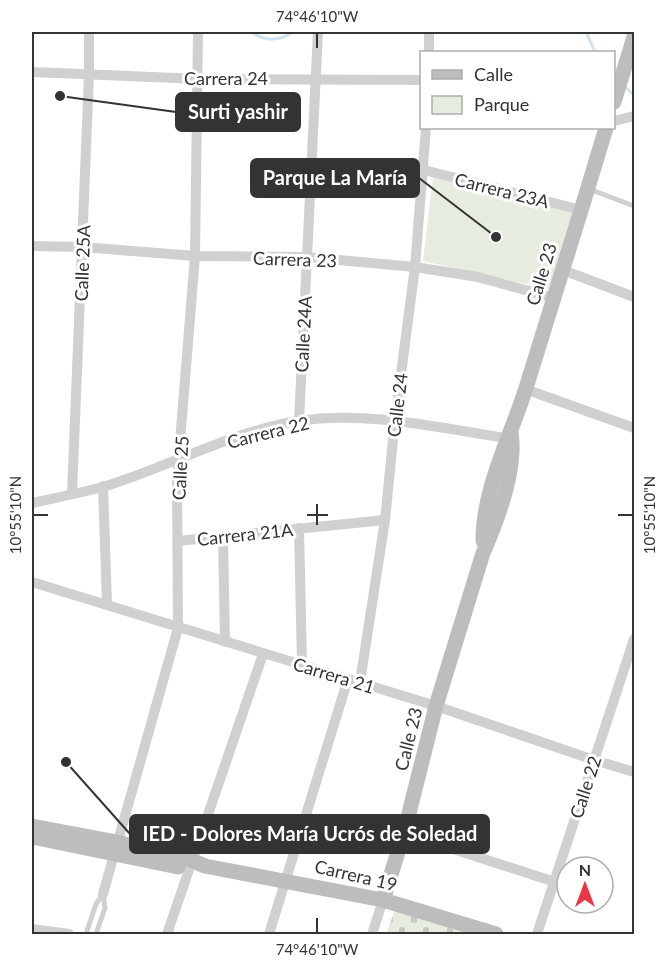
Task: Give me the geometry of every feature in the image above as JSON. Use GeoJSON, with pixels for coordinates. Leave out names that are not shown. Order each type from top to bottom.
{"type":"FeatureCollection","features":[{"type":"Feature","properties":{"kind":"street","name":"Calle 25A"},"geometry":{"type":"LineString","coordinates":[[72,494],[89,32]]}},
{"type":"Feature","properties":{"kind":"street","name":"Calle 25"},"geometry":{"type":"LineString","coordinates":[[103,894],[178,628],[179,459],[195,256],[198,32]]}},
{"type":"Feature","properties":{"kind":"street","name":"Calle 24A"},"geometry":{"type":"LineString","coordinates":[[299,421],[318,32]]}},
{"type":"Feature","properties":{"kind":"street"},"geometry":{"type":"LineString","coordinates":[[429,32],[429,51]]}},
{"type":"Feature","properties":{"kind":"street"},"geometry":{"type":"LineString","coordinates":[[615,99],[634,39]]}},
{"type":"Feature","properties":{"kind":"street","name":"Carrera 24"},"geometry":{"type":"LineString","coordinates":[[32,72],[199,79],[420,80]]}},
{"type":"Feature","properties":{"kind":"street"},"geometry":{"type":"LineString","coordinates":[[615,121],[634,116]]}},
{"type":"Feature","properties":{"kind":"street","name":"Calle 24"},"geometry":{"type":"LineString","coordinates":[[360,682],[385,520],[395,420],[415,267],[426,129]]}},
{"type":"Feature","properties":{"kind":"street","name":"Calle 23"},"geometry":{"type":"LineString","coordinates":[[372,934],[404,833],[436,706],[506,486],[512,457],[510,436],[606,129]]}},
{"type":"Feature","properties":{"kind":"street","name":"Carrera 23A"},"geometry":{"type":"LineString","coordinates":[[424,170],[581,210]]}},
{"type":"Feature","properties":{"kind":"street","name":"Carrera 23"},"geometry":{"type":"LineString","coordinates":[[32,246],[195,256],[306,257],[415,267],[478,277],[554,298]]}},
{"type":"Feature","properties":{"kind":"street"},"geometry":{"type":"LineString","coordinates":[[563,270],[634,297]]}},
{"type":"Feature","properties":{"kind":"street"},"geometry":{"type":"LineString","coordinates":[[525,389],[634,428]]}},
{"type":"Feature","properties":{"kind":"street","name":"Carrera 22"},"geometry":{"type":"LineString","coordinates":[[32,503],[103,486],[245,434],[299,421],[344,418],[395,420],[510,436]]}},
{"type":"Feature","properties":{"kind":"street"},"geometry":{"type":"LineString","coordinates":[[103,486],[106,604]]}},
{"type":"Feature","properties":{"kind":"street","name":"Carrera 21A"},"geometry":{"type":"LineString","coordinates":[[178,541],[385,520]]}},
{"type":"Feature","properties":{"kind":"street"},"geometry":{"type":"LineString","coordinates":[[299,528],[302,664]]}},
{"type":"Feature","properties":{"kind":"street"},"geometry":{"type":"LineString","coordinates":[[223,537],[225,642]]}},
{"type":"Feature","properties":{"kind":"street","name":"Carrera 21"},"geometry":{"type":"LineString","coordinates":[[32,582],[360,682],[634,772]]}},
{"type":"Feature","properties":{"kind":"street","name":"Calle 22"},"geometry":{"type":"LineString","coordinates":[[564,855],[634,639]]}},
{"type":"Feature","properties":{"kind":"street"},"geometry":{"type":"LineString","coordinates":[[167,934],[195,865],[263,654]]}},
{"type":"Feature","properties":{"kind":"street"},"geometry":{"type":"LineString","coordinates":[[269,934],[348,679]]}},
{"type":"Feature","properties":{"kind":"street","name":"Carrera 19"},"geometry":{"type":"LineString","coordinates":[[32,826],[115,848],[195,865],[286,880],[383,900],[496,934]]}},
{"type":"Feature","properties":{"kind":"street"},"geometry":{"type":"LineString","coordinates":[[404,833],[555,882]]}},
{"type":"Feature","properties":{"kind":"street","name":"Carrera 19"},"geometry":{"type":"LineString","coordinates":[[32,837],[115,848]]}},
{"type":"Feature","properties":{"kind":"street","name":"Calle 22"},"geometry":{"type":"LineString","coordinates":[[537,934],[555,882]]}},
{"type":"Feature","properties":{"kind":"street"},"geometry":{"type":"LineString","coordinates":[[32,929],[69,934]]}},
{"type":"Feature","properties":{"kind":"lane"},"geometry":{"type":"LineString","coordinates":[[588,189],[634,206]]}},
{"type":"Feature","properties":{"kind":"lane","name":"Calle 25"},"geometry":{"type":"LineString","coordinates":[[86,934],[96,904],[103,894]]}},
{"type":"Feature","properties":{"kind":"lane","name":"Calle 25"},"geometry":{"type":"LineString","coordinates":[[96,934],[105,908],[103,894]]}},
{"type":"Feature","properties":{"kind":"green space"},"geometry":{"type":"Polygon","coordinates":[[[433,177],[574,213],[549,289],[423,261],[433,177]]]}},
{"type":"Feature","properties":{"kind":"green space"},"geometry":{"type":"Polygon","coordinates":[[[395,910],[470,934],[386,934],[395,910]]]}},
{"type":"Feature","properties":{"kind":"waterway"},"geometry":{"type":"LineString","coordinates":[[252,32],[267,39],[283,37],[293,32]]}},
{"type":"Feature","properties":{"kind":"waterway"},"geometry":{"type":"LineString","coordinates":[[586,32],[595,51]]}},
{"type":"Feature","properties":{"kind":"waterway"},"geometry":{"type":"LineString","coordinates":[[625,87],[634,95]]}},
{"type":"Feature","properties":{"kind":"place","name":"Surti yashir"},"geometry":{"type":"Point","coordinates":[60,96]}},
{"type":"Feature","properties":{"kind":"place","name":"Parque La María"},"geometry":{"type":"Point","coordinates":[496,237]}},
{"type":"Feature","properties":{"kind":"place","name":"IED - Dolores María Ucrós de Soledad"},"geometry":{"type":"Point","coordinates":[66,762]}}]}
